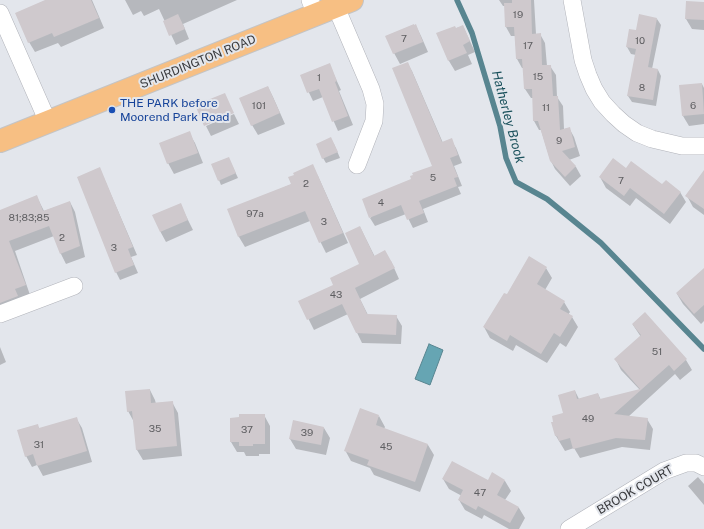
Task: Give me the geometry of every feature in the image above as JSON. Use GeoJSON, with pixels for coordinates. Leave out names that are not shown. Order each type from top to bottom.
{"type":"FeatureCollection","features":[{"type":"Feature","properties":{"kind":"main road","name":"SHURDINGTON ROAD"},"geometry":{"type":"LineString","coordinates":[[0,141],[48,122],[313,7],[344,3]]}},
{"type":"Feature","properties":{"kind":"street"},"geometry":{"type":"LineString","coordinates":[[572,0],[583,60],[594,89],[602,102],[613,114],[631,128],[652,139],[682,146],[704,146]]}},
{"type":"Feature","properties":{"kind":"street"},"geometry":{"type":"LineString","coordinates":[[344,3],[375,104],[374,121],[357,165]]}},
{"type":"Feature","properties":{"kind":"street"},"geometry":{"type":"LineString","coordinates":[[0,13],[48,122]]}},
{"type":"Feature","properties":{"kind":"street"},"geometry":{"type":"LineString","coordinates":[[0,314],[74,286]]}},
{"type":"Feature","properties":{"kind":"street","name":"BROOK COURT"},"geometry":{"type":"LineString","coordinates":[[569,529],[664,471],[686,463],[696,463],[704,467]]}},
{"type":"Feature","properties":{"kind":"water"},"geometry":{"type":"Polygon","coordinates":[[[429,344],[443,350],[430,385],[415,379],[429,344]]]}},
{"type":"Feature","properties":{"kind":"building"},"geometry":{"type":"Polygon","coordinates":[[[45,0],[91,0],[99,18],[54,37],[52,33],[28,43],[15,13],[45,0]]]}},
{"type":"Feature","properties":{"kind":"building"},"geometry":{"type":"Polygon","coordinates":[[[512,0],[531,0],[532,34],[541,33],[542,65],[551,65],[553,96],[558,96],[560,130],[570,127],[575,147],[562,151],[576,166],[565,177],[550,161],[538,121],[533,121],[532,89],[524,89],[522,59],[516,59],[514,27],[505,27],[504,3],[512,3],[512,0]]]}},
{"type":"Feature","properties":{"kind":"building"},"geometry":{"type":"Polygon","coordinates":[[[686,1],[704,2],[704,20],[685,19],[686,1]]]}},
{"type":"Feature","properties":{"kind":"building"},"geometry":{"type":"Polygon","coordinates":[[[178,14],[185,29],[169,36],[163,21],[178,14]]]}},
{"type":"Feature","properties":{"kind":"building"},"geometry":{"type":"Polygon","coordinates":[[[639,14],[657,18],[648,67],[658,69],[653,100],[627,96],[636,49],[626,47],[629,29],[636,30],[639,14]]]}},
{"type":"Feature","properties":{"kind":"building"},"geometry":{"type":"Polygon","coordinates":[[[416,24],[423,42],[393,54],[385,36],[416,24]]]}},
{"type":"Feature","properties":{"kind":"building"},"geometry":{"type":"Polygon","coordinates":[[[463,25],[470,41],[463,45],[467,53],[448,61],[436,33],[455,26],[456,28],[463,25]]]}},
{"type":"Feature","properties":{"kind":"building"},"geometry":{"type":"Polygon","coordinates":[[[408,62],[442,142],[452,138],[458,155],[450,158],[458,177],[454,178],[457,186],[419,201],[424,213],[407,220],[401,205],[369,218],[362,199],[411,179],[410,176],[413,175],[412,173],[432,166],[392,68],[408,62]]]}},
{"type":"Feature","properties":{"kind":"building"},"geometry":{"type":"Polygon","coordinates":[[[330,63],[337,81],[335,82],[348,116],[332,122],[319,89],[307,93],[300,75],[330,63]]]}},
{"type":"Feature","properties":{"kind":"building"},"geometry":{"type":"Polygon","coordinates":[[[702,83],[704,114],[682,116],[679,85],[702,83]]]}},
{"type":"Feature","properties":{"kind":"building"},"geometry":{"type":"Polygon","coordinates":[[[268,86],[280,113],[251,126],[239,98],[268,86]]]}},
{"type":"Feature","properties":{"kind":"building"},"geometry":{"type":"Polygon","coordinates":[[[225,93],[234,113],[204,126],[195,105],[225,93]]]}},
{"type":"Feature","properties":{"kind":"building"},"geometry":{"type":"Polygon","coordinates":[[[190,131],[198,153],[167,164],[159,143],[190,131]]]}},
{"type":"Feature","properties":{"kind":"building"},"geometry":{"type":"Polygon","coordinates":[[[331,137],[338,152],[322,159],[316,144],[331,137]]]}},
{"type":"Feature","properties":{"kind":"building"},"geometry":{"type":"Polygon","coordinates":[[[229,157],[236,173],[218,181],[211,164],[229,157]]]}},
{"type":"Feature","properties":{"kind":"building"},"geometry":{"type":"Polygon","coordinates":[[[613,158],[626,168],[631,161],[662,184],[666,180],[681,192],[664,214],[630,188],[624,196],[599,177],[613,158]]]}},
{"type":"Feature","properties":{"kind":"building"},"geometry":{"type":"Polygon","coordinates":[[[313,164],[343,233],[319,243],[305,211],[238,237],[227,209],[291,184],[288,177],[294,175],[293,173],[313,164]]]}},
{"type":"Feature","properties":{"kind":"building"},"geometry":{"type":"Polygon","coordinates":[[[100,167],[133,247],[128,249],[134,265],[115,273],[77,177],[100,167]]]}},
{"type":"Feature","properties":{"kind":"building"},"geometry":{"type":"Polygon","coordinates":[[[704,170],[704,209],[685,196],[704,170]]]}},
{"type":"Feature","properties":{"kind":"building"},"geometry":{"type":"Polygon","coordinates":[[[37,195],[43,211],[70,201],[80,246],[60,254],[49,226],[9,241],[26,285],[15,289],[18,296],[0,303],[0,210],[37,195]]]}},
{"type":"Feature","properties":{"kind":"building"},"geometry":{"type":"Polygon","coordinates":[[[181,203],[188,220],[160,232],[152,215],[181,203]]]}},
{"type":"Feature","properties":{"kind":"building"},"geometry":{"type":"Polygon","coordinates":[[[360,226],[374,256],[385,250],[395,268],[355,288],[367,314],[397,315],[396,335],[356,333],[342,304],[307,320],[298,301],[333,285],[330,278],[359,264],[345,233],[360,226]]]}},
{"type":"Feature","properties":{"kind":"building"},"geometry":{"type":"Polygon","coordinates":[[[529,256],[547,267],[537,284],[565,301],[560,309],[573,316],[560,337],[554,333],[541,354],[510,335],[507,341],[483,327],[504,293],[507,294],[529,256]]]}},
{"type":"Feature","properties":{"kind":"building"},"geometry":{"type":"Polygon","coordinates":[[[704,268],[704,305],[694,314],[676,293],[704,268]]]}},
{"type":"Feature","properties":{"kind":"building"},"geometry":{"type":"Polygon","coordinates":[[[645,312],[687,359],[674,371],[669,365],[614,414],[648,418],[645,440],[616,438],[573,449],[570,438],[559,441],[557,436],[555,436],[551,422],[553,422],[552,416],[563,413],[558,395],[575,390],[577,399],[598,393],[600,399],[640,389],[614,359],[641,335],[632,324],[645,312]]]}},
{"type":"Feature","properties":{"kind":"building"},"geometry":{"type":"Polygon","coordinates":[[[150,389],[151,403],[173,401],[177,446],[136,450],[132,411],[127,412],[125,391],[150,389]]]}},
{"type":"Feature","properties":{"kind":"building"},"geometry":{"type":"Polygon","coordinates":[[[360,408],[379,415],[376,425],[428,444],[415,482],[367,465],[369,460],[344,451],[360,408]]]}},
{"type":"Feature","properties":{"kind":"building"},"geometry":{"type":"Polygon","coordinates":[[[239,414],[265,414],[265,444],[239,446],[239,442],[230,442],[230,418],[239,417],[239,414]]]}},
{"type":"Feature","properties":{"kind":"building"},"geometry":{"type":"Polygon","coordinates":[[[77,417],[87,451],[37,466],[33,454],[25,457],[17,430],[38,424],[39,428],[77,417]]]}},
{"type":"Feature","properties":{"kind":"building"},"geometry":{"type":"Polygon","coordinates":[[[293,420],[324,427],[321,445],[289,439],[293,420]]]}},
{"type":"Feature","properties":{"kind":"building"},"geometry":{"type":"Polygon","coordinates":[[[452,461],[488,480],[492,472],[505,480],[497,495],[519,507],[510,523],[478,506],[476,510],[458,500],[463,490],[442,479],[452,461]]]}},
{"type":"Feature","properties":{"kind":"waterway","name":"Hatherley Brook"},"geometry":{"type":"LineString","coordinates":[[457,0],[472,33],[500,126],[506,158],[516,182],[547,199],[601,243],[704,349]]}},
{"type":"Feature","properties":{"kind":"place","name":"THE PARK before Moorend Park Road"},"geometry":{"type":"Point","coordinates":[112,110]}}]}
